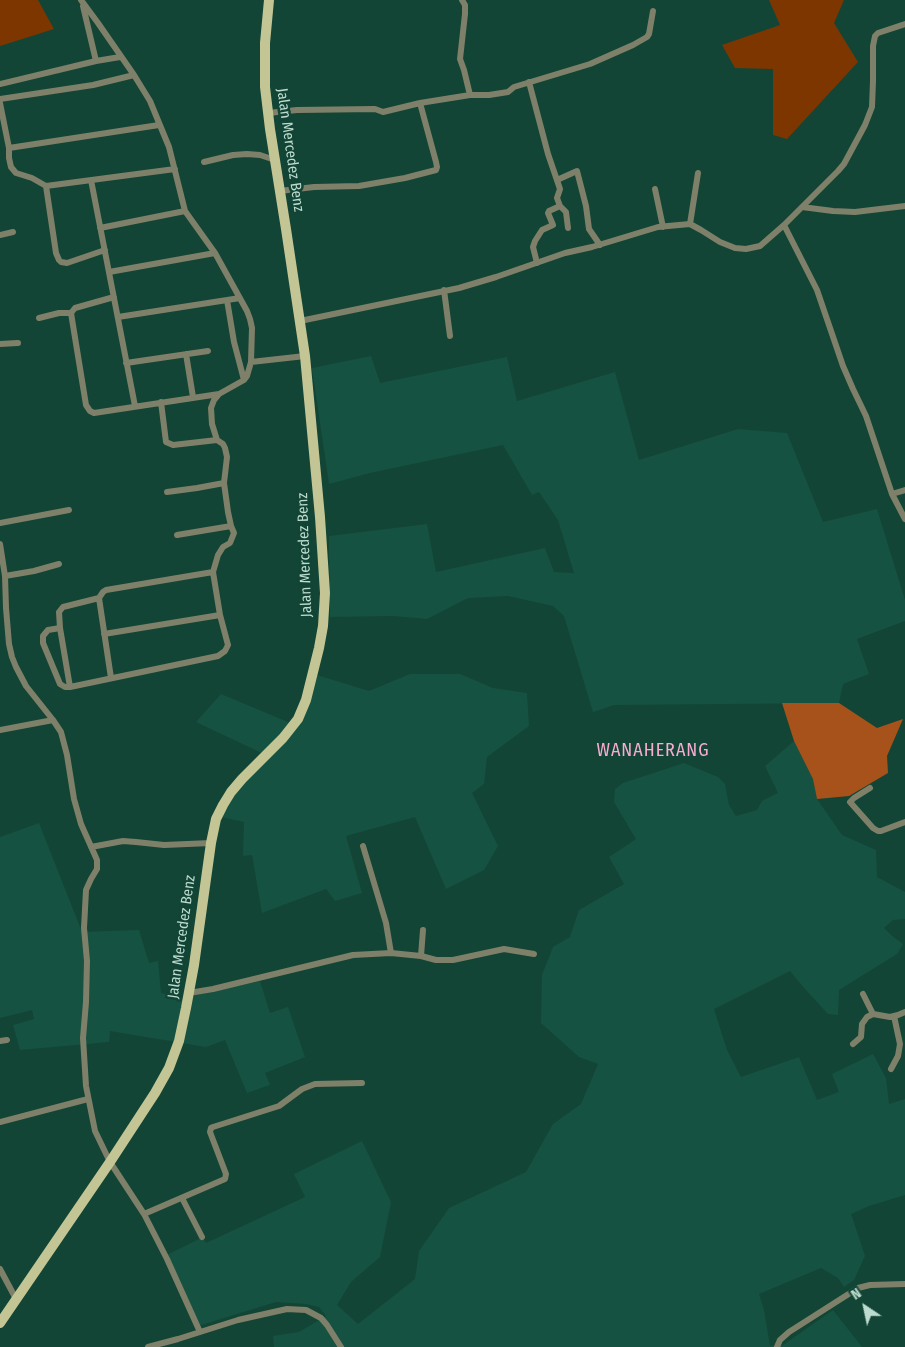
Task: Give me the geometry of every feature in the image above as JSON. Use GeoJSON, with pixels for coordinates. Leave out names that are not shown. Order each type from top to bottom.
{"type":"FeatureCollection","features":[{"type":"Feature","properties":{"kind":"main road","name":"Jalan Mercedez Benz"},"geometry":{"type":"LineString","coordinates":[[0,1322],[110,1162],[166,1074],[179,1041],[189,993],[216,819],[223,804],[242,778],[283,738],[298,719],[306,700],[321,637],[324,593],[321,536],[305,356],[265,87],[265,43],[269,0]]}},
{"type":"Feature","properties":{"kind":"street"},"geometry":{"type":"LineString","coordinates":[[462,0],[465,6],[465,14],[460,59],[470,95]]}},
{"type":"Feature","properties":{"kind":"street"},"geometry":{"type":"LineString","coordinates":[[82,1],[150,101],[169,147],[185,211],[215,253],[250,319],[252,328],[251,362],[248,374],[244,380],[219,394],[91,413],[87,408],[71,313],[75,308],[114,297]]}},
{"type":"Feature","properties":{"kind":"street"},"geometry":{"type":"LineString","coordinates":[[82,1],[96,61]]}},
{"type":"Feature","properties":{"kind":"street"},"geometry":{"type":"LineString","coordinates":[[268,113],[298,110],[375,108],[383,112],[420,103],[470,95],[508,92],[513,87],[590,64],[641,41],[649,34],[653,11]]}},
{"type":"Feature","properties":{"kind":"street"},"geometry":{"type":"LineString","coordinates":[[300,321],[487,280],[565,253],[662,227],[690,224],[720,242],[741,250],[760,246],[784,225],[844,164],[865,126],[872,104],[873,46],[875,36],[878,33],[905,24]]}},
{"type":"Feature","properties":{"kind":"street"},"geometry":{"type":"LineString","coordinates":[[0,84],[120,57]]}},
{"type":"Feature","properties":{"kind":"street"},"geometry":{"type":"LineString","coordinates":[[134,75],[93,85],[0,101],[12,170],[46,186],[175,169]]}},
{"type":"Feature","properties":{"kind":"street"},"geometry":{"type":"LineString","coordinates":[[528,82],[560,189],[557,198],[560,206],[566,212],[568,228]]}},
{"type":"Feature","properties":{"kind":"street"},"geometry":{"type":"LineString","coordinates":[[280,191],[314,187],[359,186],[405,178],[436,170],[437,166],[420,103]]}},
{"type":"Feature","properties":{"kind":"street"},"geometry":{"type":"LineString","coordinates":[[9,148],[159,125]]}},
{"type":"Feature","properties":{"kind":"street"},"geometry":{"type":"LineString","coordinates":[[204,162],[247,154],[260,155],[275,160]]}},
{"type":"Feature","properties":{"kind":"street"},"geometry":{"type":"LineString","coordinates":[[557,180],[577,171],[586,206],[589,230],[600,245]]}},
{"type":"Feature","properties":{"kind":"street"},"geometry":{"type":"LineString","coordinates":[[690,224],[698,173]]}},
{"type":"Feature","properties":{"kind":"street"},"geometry":{"type":"LineString","coordinates":[[91,180],[135,406]]}},
{"type":"Feature","properties":{"kind":"street"},"geometry":{"type":"LineString","coordinates":[[46,186],[56,253],[59,260],[66,263],[105,250]]}},
{"type":"Feature","properties":{"kind":"street"},"geometry":{"type":"LineString","coordinates":[[654,189],[662,227]]}},
{"type":"Feature","properties":{"kind":"street"},"geometry":{"type":"LineString","coordinates":[[537,263],[533,247],[535,241],[542,230],[553,225],[548,213],[560,206]]}},
{"type":"Feature","properties":{"kind":"street"},"geometry":{"type":"LineString","coordinates":[[802,206],[854,212],[905,206]]}},
{"type":"Feature","properties":{"kind":"street"},"geometry":{"type":"LineString","coordinates":[[100,228],[185,211]]}},
{"type":"Feature","properties":{"kind":"street"},"geometry":{"type":"LineString","coordinates":[[784,225],[817,290],[843,366],[866,416],[892,494],[905,519]]}},
{"type":"Feature","properties":{"kind":"street"},"geometry":{"type":"LineString","coordinates":[[0,235],[13,232]]}},
{"type":"Feature","properties":{"kind":"street"},"geometry":{"type":"LineString","coordinates":[[109,272],[215,253]]}},
{"type":"Feature","properties":{"kind":"street"},"geometry":{"type":"LineString","coordinates":[[444,290],[450,336]]}},
{"type":"Feature","properties":{"kind":"street"},"geometry":{"type":"LineString","coordinates":[[118,317],[240,298]]}},
{"type":"Feature","properties":{"kind":"street"},"geometry":{"type":"LineString","coordinates":[[227,300],[234,342],[244,380]]}},
{"type":"Feature","properties":{"kind":"street"},"geometry":{"type":"LineString","coordinates":[[39,318],[59,313],[71,313]]}},
{"type":"Feature","properties":{"kind":"street"},"geometry":{"type":"LineString","coordinates":[[0,344],[18,343]]}},
{"type":"Feature","properties":{"kind":"street"},"geometry":{"type":"LineString","coordinates":[[126,363],[208,351]]}},
{"type":"Feature","properties":{"kind":"street"},"geometry":{"type":"LineString","coordinates":[[186,354],[193,397]]}},
{"type":"Feature","properties":{"kind":"street"},"geometry":{"type":"LineString","coordinates":[[251,362],[305,356]]}},
{"type":"Feature","properties":{"kind":"street"},"geometry":{"type":"LineString","coordinates":[[217,440],[210,416],[212,403],[219,394]]}},
{"type":"Feature","properties":{"kind":"street"},"geometry":{"type":"LineString","coordinates":[[60,628],[52,629],[44,633],[43,636],[60,684],[65,687],[218,656],[228,646],[220,615],[213,572],[221,551],[230,543],[234,533],[230,526],[224,483],[227,457],[223,444],[217,440],[173,444],[166,442],[161,402]]}},
{"type":"Feature","properties":{"kind":"street"},"geometry":{"type":"LineString","coordinates":[[167,492],[224,483]]}},
{"type":"Feature","properties":{"kind":"street"},"geometry":{"type":"LineString","coordinates":[[892,494],[905,490]]}},
{"type":"Feature","properties":{"kind":"street"},"geometry":{"type":"LineString","coordinates":[[0,522],[69,510]]}},
{"type":"Feature","properties":{"kind":"street"},"geometry":{"type":"LineString","coordinates":[[177,536],[230,526]]}},
{"type":"Feature","properties":{"kind":"street"},"geometry":{"type":"LineString","coordinates":[[0,544],[6,576],[8,626],[12,657],[26,686],[61,732],[65,742],[74,799],[81,824],[96,855],[98,864],[86,890],[84,928],[87,961],[83,1038],[88,1099],[96,1131],[110,1162],[144,1214],[200,1332]]}},
{"type":"Feature","properties":{"kind":"street"},"geometry":{"type":"LineString","coordinates":[[6,576],[59,564]]}},
{"type":"Feature","properties":{"kind":"street"},"geometry":{"type":"LineString","coordinates":[[111,678],[99,598],[103,592],[213,572]]}},
{"type":"Feature","properties":{"kind":"street"},"geometry":{"type":"LineString","coordinates":[[70,687],[59,612],[63,607],[99,598]]}},
{"type":"Feature","properties":{"kind":"street"},"geometry":{"type":"LineString","coordinates":[[104,634],[220,615]]}},
{"type":"Feature","properties":{"kind":"street"},"geometry":{"type":"LineString","coordinates":[[0,730],[53,720]]}},
{"type":"Feature","properties":{"kind":"street"},"geometry":{"type":"LineString","coordinates":[[870,788],[850,802],[873,828],[881,831],[905,822]]}},
{"type":"Feature","properties":{"kind":"street"},"geometry":{"type":"LineString","coordinates":[[91,847],[123,841],[164,845],[211,843]]}},
{"type":"Feature","properties":{"kind":"street"},"geometry":{"type":"LineString","coordinates":[[363,846],[386,923],[391,954]]}},
{"type":"Feature","properties":{"kind":"street"},"geometry":{"type":"LineString","coordinates":[[421,956],[423,930]]}},
{"type":"Feature","properties":{"kind":"street"},"geometry":{"type":"LineString","coordinates":[[189,993],[213,989],[346,956],[375,953],[421,956],[436,960],[453,960],[504,949],[534,954]]}},
{"type":"Feature","properties":{"kind":"street"},"geometry":{"type":"LineString","coordinates":[[863,994],[873,1014]]}},
{"type":"Feature","properties":{"kind":"street"},"geometry":{"type":"LineString","coordinates":[[853,1044],[861,1037],[864,1020],[873,1014],[890,1017],[905,1012]]}},
{"type":"Feature","properties":{"kind":"street"},"geometry":{"type":"LineString","coordinates":[[891,1069],[898,1056],[900,1044],[894,1016]]}},
{"type":"Feature","properties":{"kind":"street"},"geometry":{"type":"LineString","coordinates":[[144,1214],[223,1181],[226,1178],[210,1132],[213,1126],[279,1106],[302,1089],[315,1084],[362,1083]]}},
{"type":"Feature","properties":{"kind":"street"},"geometry":{"type":"LineString","coordinates":[[0,1122],[88,1099]]}},
{"type":"Feature","properties":{"kind":"street"},"geometry":{"type":"LineString","coordinates":[[182,1198],[202,1237]]}},
{"type":"Feature","properties":{"kind":"street"},"geometry":{"type":"LineString","coordinates":[[0,1269],[16,1299]]}},
{"type":"Feature","properties":{"kind":"street"},"geometry":{"type":"LineString","coordinates":[[777,1347],[780,1340],[789,1332],[858,1288],[870,1285],[905,1284]]}},
{"type":"Feature","properties":{"kind":"street"},"geometry":{"type":"LineString","coordinates":[[148,1347],[238,1320],[287,1309],[306,1310],[324,1320],[341,1347]]}},
{"type":"Feature","properties":{"kind":"street"},"geometry":{"type":"LineString","coordinates":[[178,1339],[179,1347]]}},
{"type":"Feature","properties":{"kind":"shaded area"},"geometry":{"type":"Polygon","coordinates":[[[0,0],[38,0],[54,29],[0,46],[0,0]]]}},
{"type":"Feature","properties":{"kind":"shaded area"},"geometry":{"type":"Polygon","coordinates":[[[769,0],[844,0],[834,23],[858,62],[787,139],[773,135],[773,69],[735,68],[722,45],[780,25],[769,0]]]}},
{"type":"Feature","properties":{"kind":"shaded area"},"geometry":{"type":"Polygon","coordinates":[[[371,356],[380,383],[507,357],[517,401],[615,372],[639,460],[738,429],[787,433],[823,522],[877,509],[905,600],[905,621],[857,639],[869,674],[843,684],[839,703],[614,705],[593,712],[564,616],[553,606],[508,596],[468,598],[427,619],[393,616],[330,617],[329,536],[427,524],[436,572],[545,548],[554,572],[574,573],[558,520],[539,492],[532,495],[503,445],[370,473],[329,484],[312,368],[371,356]]]}},
{"type":"Feature","properties":{"kind":"shaded area"},"geometry":{"type":"Polygon","coordinates":[[[410,674],[460,674],[493,688],[527,693],[529,726],[487,757],[484,784],[472,793],[498,846],[484,870],[446,889],[415,817],[346,836],[362,893],[335,901],[326,889],[262,913],[252,855],[243,856],[244,822],[221,817],[245,779],[270,757],[196,722],[221,694],[295,725],[317,675],[369,691],[410,674]]]}},
{"type":"Feature","properties":{"kind":"shaded area"},"geometry":{"type":"Polygon","coordinates":[[[782,703],[839,703],[877,728],[903,719],[887,756],[888,773],[849,796],[817,799],[813,779],[794,741],[782,703]]]}},
{"type":"Feature","properties":{"kind":"shaded area"},"geometry":{"type":"Polygon","coordinates":[[[794,741],[814,779],[817,799],[842,835],[876,850],[877,877],[905,892],[905,919],[893,920],[884,928],[903,944],[897,954],[839,990],[838,1015],[828,1014],[790,971],[714,1009],[727,1050],[741,1077],[799,1057],[817,1100],[839,1092],[832,1074],[873,1054],[886,1078],[889,1104],[905,1099],[905,1195],[869,1206],[851,1214],[865,1256],[854,1280],[844,1287],[838,1278],[821,1268],[759,1294],[764,1310],[770,1346],[783,1345],[833,1310],[862,1347],[274,1347],[273,1336],[299,1332],[326,1316],[319,1307],[276,1302],[198,1326],[167,1255],[203,1237],[206,1243],[305,1197],[294,1174],[362,1141],[391,1202],[380,1257],[351,1282],[337,1305],[358,1324],[415,1279],[419,1251],[449,1208],[526,1172],[553,1124],[581,1104],[598,1064],[579,1057],[541,1023],[542,975],[553,947],[570,937],[579,910],[624,884],[609,857],[636,839],[614,802],[615,789],[623,783],[684,763],[718,777],[725,784],[729,805],[736,816],[757,810],[762,801],[778,793],[765,766],[794,741]]]}},
{"type":"Feature","properties":{"kind":"shaded area"},"geometry":{"type":"Polygon","coordinates":[[[39,823],[82,932],[139,930],[149,963],[158,961],[161,993],[182,998],[260,981],[270,1013],[288,1007],[305,1057],[265,1073],[270,1085],[247,1093],[225,1040],[206,1047],[110,1031],[109,1042],[20,1050],[13,1025],[34,1019],[32,1010],[0,1018],[0,837],[39,823]]]}},
{"type":"Feature","properties":{"kind":"district","name":"WANAHERANG"},"geometry":{"type":"Point","coordinates":[653,751]}}]}
